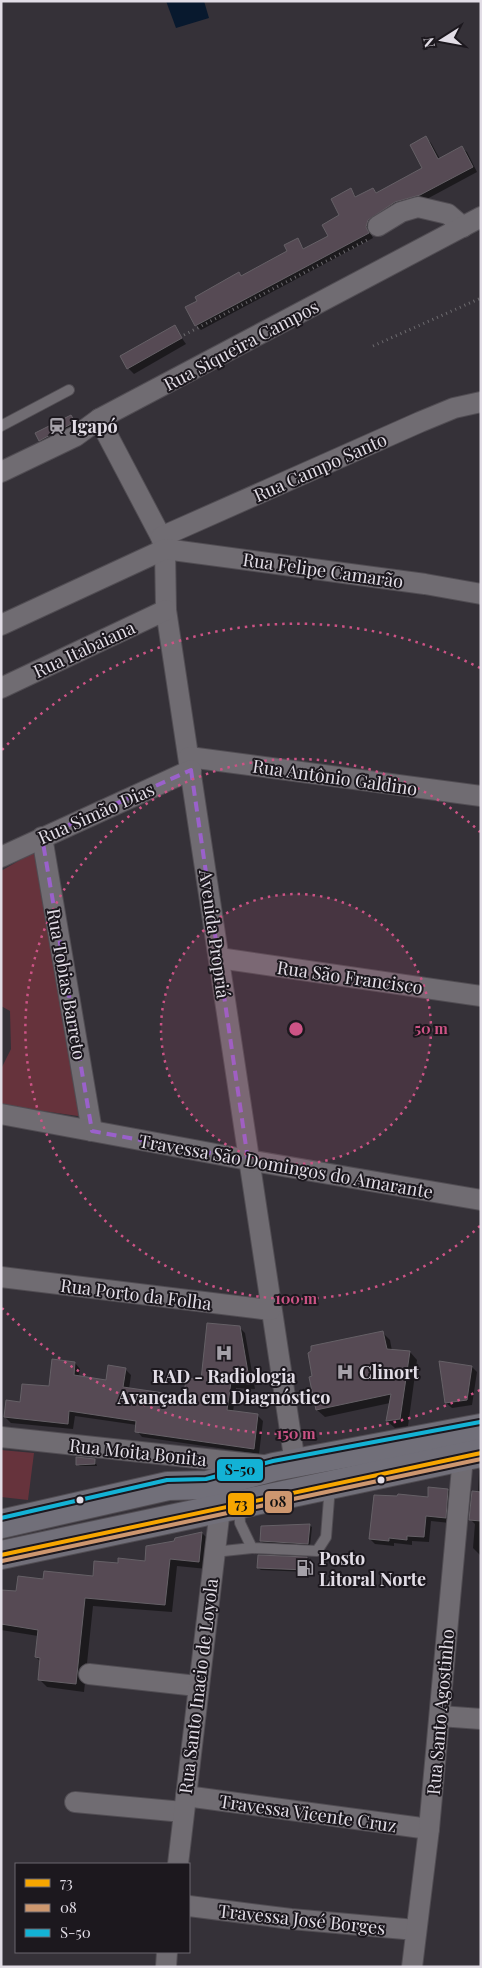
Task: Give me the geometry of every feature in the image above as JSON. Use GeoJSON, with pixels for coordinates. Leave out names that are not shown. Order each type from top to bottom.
{"type":"FeatureCollection","features":[{"type":"Feature","properties":{"kind":"main road"},"geometry":{"type":"LineString","coordinates":[[102,1532],[109,1516],[115,1512],[164,1501],[207,1485],[284,1465],[477,1438]]}},
{"type":"Feature","properties":{"kind":"main road"},"geometry":{"type":"LineString","coordinates":[[1,1555],[330,1485],[477,1438]]}},
{"type":"Feature","properties":{"kind":"main road"},"geometry":{"type":"LineString","coordinates":[[1,1524],[168,1486],[207,1485]]}},
{"type":"Feature","properties":{"kind":"main road"},"geometry":{"type":"LineString","coordinates":[[1,1543],[56,1530],[64,1522],[69,1507]]}},
{"type":"Feature","properties":{"kind":"street"},"geometry":{"type":"LineString","coordinates":[[378,226],[401,212],[418,207],[448,214],[463,228]]}},
{"type":"Feature","properties":{"kind":"street","name":"Rua Siqueira Campos"},"geometry":{"type":"LineString","coordinates":[[1,472],[76,436],[99,419],[481,218]]}},
{"type":"Feature","properties":{"kind":"street","name":"Rua Campo Santo"},"geometry":{"type":"LineString","coordinates":[[1,625],[163,543],[420,422],[454,408],[481,402]]}},
{"type":"Feature","properties":{"kind":"street","name":"Avenida Propriá"},"geometry":{"type":"LineString","coordinates":[[99,419],[163,543],[166,610],[270,1310],[284,1465]]}},
{"type":"Feature","properties":{"kind":"street","name":"Rua Felipe Camarão"},"geometry":{"type":"LineString","coordinates":[[163,543],[481,594]]}},
{"type":"Feature","properties":{"kind":"street","name":"Rua Itabaiana"},"geometry":{"type":"LineString","coordinates":[[1,688],[166,610]]}},
{"type":"Feature","properties":{"kind":"street","name":"Rua Antônio Galdino"},"geometry":{"type":"LineString","coordinates":[[190,764],[481,796]]}},
{"type":"Feature","properties":{"kind":"street","name":"Rua Simão Dias"},"geometry":{"type":"LineString","coordinates":[[1,857],[190,764]]}},
{"type":"Feature","properties":{"kind":"street","name":"Rua Tobias Barreto"},"geometry":{"type":"LineString","coordinates":[[42,838],[92,1131]]}},
{"type":"Feature","properties":{"kind":"street","name":"Rua São Francisco"},"geometry":{"type":"LineString","coordinates":[[219,958],[481,996]]}},
{"type":"Feature","properties":{"kind":"street","name":"Travessa São Domingos do Amarante"},"geometry":{"type":"LineString","coordinates":[[1,1114],[248,1160],[481,1200]]}},
{"type":"Feature","properties":{"kind":"street","name":"Rua Porto da Folha"},"geometry":{"type":"LineString","coordinates":[[1,1277],[270,1310]]}},
{"type":"Feature","properties":{"kind":"street","name":"Rua Moita Bonita"},"geometry":{"type":"LineString","coordinates":[[1,1437],[284,1465]]}},
{"type":"Feature","properties":{"kind":"street","name":"Rua Santo Agostinho"},"geometry":{"type":"LineString","coordinates":[[412,1967],[429,1829],[440,1716],[477,1438]]}},
{"type":"Feature","properties":{"kind":"street","name":"Rua Santo Inacio de Loyola"},"geometry":{"type":"LineString","coordinates":[[178,1863],[197,1686],[214,1552],[229,1507]]}},
{"type":"Feature","properties":{"kind":"street"},"geometry":{"type":"LineString","coordinates":[[89,1674],[197,1686]]}},
{"type":"Feature","properties":{"kind":"street"},"geometry":{"type":"LineString","coordinates":[[440,1716],[481,1719]]}},
{"type":"Feature","properties":{"kind":"street","name":"Travessa Vicente Cruz"},"geometry":{"type":"LineString","coordinates":[[75,1802],[185,1804],[429,1829]]}},
{"type":"Feature","properties":{"kind":"street","name":"Travessa José Borges"},"geometry":{"type":"LineString","coordinates":[[190,1906],[290,1919],[416,1930]]}},
{"type":"Feature","properties":{"kind":"street"},"geometry":{"type":"LineString","coordinates":[[166,1967],[167,1953]]}},
{"type":"Feature","properties":{"kind":"lane"},"geometry":{"type":"LineString","coordinates":[[1,426],[69,390]]}},
{"type":"Feature","properties":{"kind":"lane"},"geometry":{"type":"LineString","coordinates":[[214,1552],[252,1548],[317,1551],[326,1537],[330,1485]]}},
{"type":"Feature","properties":{"kind":"lane"},"geometry":{"type":"LineString","coordinates":[[229,1507],[240,1523],[252,1548]]}},
{"type":"Feature","properties":{"kind":"path"},"geometry":{"type":"LineString","coordinates":[[184,335],[377,235],[379,231],[378,226]]}},
{"type":"Feature","properties":{"kind":"path"},"geometry":{"type":"LineString","coordinates":[[373,346],[481,298]]}},
{"type":"Feature","properties":{"kind":"highlighted area"},"geometry":{"type":"Polygon","coordinates":[[[191,770],[248,1160],[92,1131],[42,837],[191,770]]]}},
{"type":"Feature","properties":{"kind":"shaded area"},"geometry":{"type":"Polygon","coordinates":[[[34,852],[85,1117],[1,1105],[1,1069],[11,1049],[10,1011],[1,1006],[1,871],[34,852]]]}},
{"type":"Feature","properties":{"kind":"shaded area"},"geometry":{"type":"Polygon","coordinates":[[[1,1450],[34,1453],[28,1500],[1,1497],[1,1450]]]}},
{"type":"Feature","properties":{"kind":"water"},"geometry":{"type":"Polygon","coordinates":[[[166,1],[204,1],[209,18],[176,28],[166,1]]]}},
{"type":"Feature","properties":{"kind":"building"},"geometry":{"type":"Polygon","coordinates":[[[426,136],[438,159],[462,146],[473,167],[420,195],[395,202],[368,220],[366,227],[369,233],[195,326],[185,307],[197,301],[195,297],[239,272],[241,276],[287,251],[284,245],[298,238],[303,249],[328,236],[322,225],[339,215],[331,199],[351,188],[355,197],[373,188],[376,193],[422,168],[410,145],[426,136]]]}},
{"type":"Feature","properties":{"kind":"building"},"geometry":{"type":"Polygon","coordinates":[[[175,325],[182,338],[127,369],[120,356],[175,325]]]}},
{"type":"Feature","properties":{"kind":"building"},"geometry":{"type":"Polygon","coordinates":[[[71,415],[75,422],[39,441],[35,433],[71,415]]]}},
{"type":"Feature","properties":{"kind":"building"},"geometry":{"type":"Polygon","coordinates":[[[207,1323],[240,1326],[250,1384],[231,1382],[227,1410],[258,1414],[254,1449],[135,1432],[136,1421],[69,1411],[68,1424],[4,1417],[6,1400],[20,1402],[22,1384],[49,1386],[52,1359],[75,1362],[74,1375],[106,1380],[108,1365],[126,1368],[123,1387],[184,1396],[186,1378],[201,1380],[207,1323]]]}},
{"type":"Feature","properties":{"kind":"building","name":"Clinort"},"geometry":{"type":"Polygon","coordinates":[[[383,1331],[387,1349],[410,1351],[400,1419],[386,1421],[391,1394],[316,1410],[309,1377],[312,1376],[308,1353],[311,1351],[311,1346],[383,1331]]]}},
{"type":"Feature","properties":{"kind":"building"},"geometry":{"type":"Polygon","coordinates":[[[439,1361],[472,1366],[467,1400],[445,1403],[439,1361]]]}},
{"type":"Feature","properties":{"kind":"building"},"geometry":{"type":"Polygon","coordinates":[[[76,1457],[95,1459],[95,1464],[76,1465],[76,1457]]]}},
{"type":"Feature","properties":{"kind":"building"},"geometry":{"type":"Polygon","coordinates":[[[428,1487],[448,1489],[446,1518],[426,1516],[424,1537],[407,1536],[407,1540],[389,1538],[389,1541],[369,1539],[374,1495],[397,1496],[398,1494],[428,1497],[428,1487]]]}},
{"type":"Feature","properties":{"kind":"building"},"geometry":{"type":"Polygon","coordinates":[[[472,1491],[481,1492],[481,1521],[469,1520],[472,1491]]]}},
{"type":"Feature","properties":{"kind":"building"},"geometry":{"type":"Polygon","coordinates":[[[310,1524],[308,1544],[260,1541],[261,1526],[310,1524]]]}},
{"type":"Feature","properties":{"kind":"building"},"geometry":{"type":"Polygon","coordinates":[[[202,1532],[199,1562],[170,1559],[165,1605],[85,1598],[76,1684],[38,1680],[40,1658],[35,1657],[38,1630],[1,1624],[1,1590],[16,1591],[18,1576],[43,1579],[44,1571],[93,1576],[94,1561],[118,1563],[118,1558],[145,1561],[146,1546],[174,1541],[175,1538],[202,1532]]]}},
{"type":"Feature","properties":{"kind":"building"},"geometry":{"type":"Polygon","coordinates":[[[258,1555],[307,1557],[306,1570],[257,1568],[258,1555]]]}},
{"type":"Feature","properties":{"kind":"transit line","name":"S-50"},"geometry":{"type":"LineString","coordinates":[[1,1518],[167,1480],[206,1479],[273,1461],[480,1422]]}},
{"type":"Feature","properties":{"kind":"transit line","name":"73"},"geometry":{"type":"LineString","coordinates":[[1,1555],[481,1453]]}},
{"type":"Feature","properties":{"kind":"transit line","name":"08"},"geometry":{"type":"LineString","coordinates":[[2,1561],[481,1459]]}},
{"type":"Feature","properties":{"kind":"place","name":"Igapó"},"geometry":{"type":"Point","coordinates":[57,426]}},
{"type":"Feature","properties":{"kind":"place","name":"RAD - Radiologia Avançada em Diagnóstico"},"geometry":{"type":"Point","coordinates":[224,1353]}},
{"type":"Feature","properties":{"kind":"place","name":"Clinort"},"geometry":{"type":"Point","coordinates":[345,1372]}},
{"type":"Feature","properties":{"kind":"place","name":"Posto Litoral Norte"},"geometry":{"type":"Point","coordinates":[305,1568]}}]}
